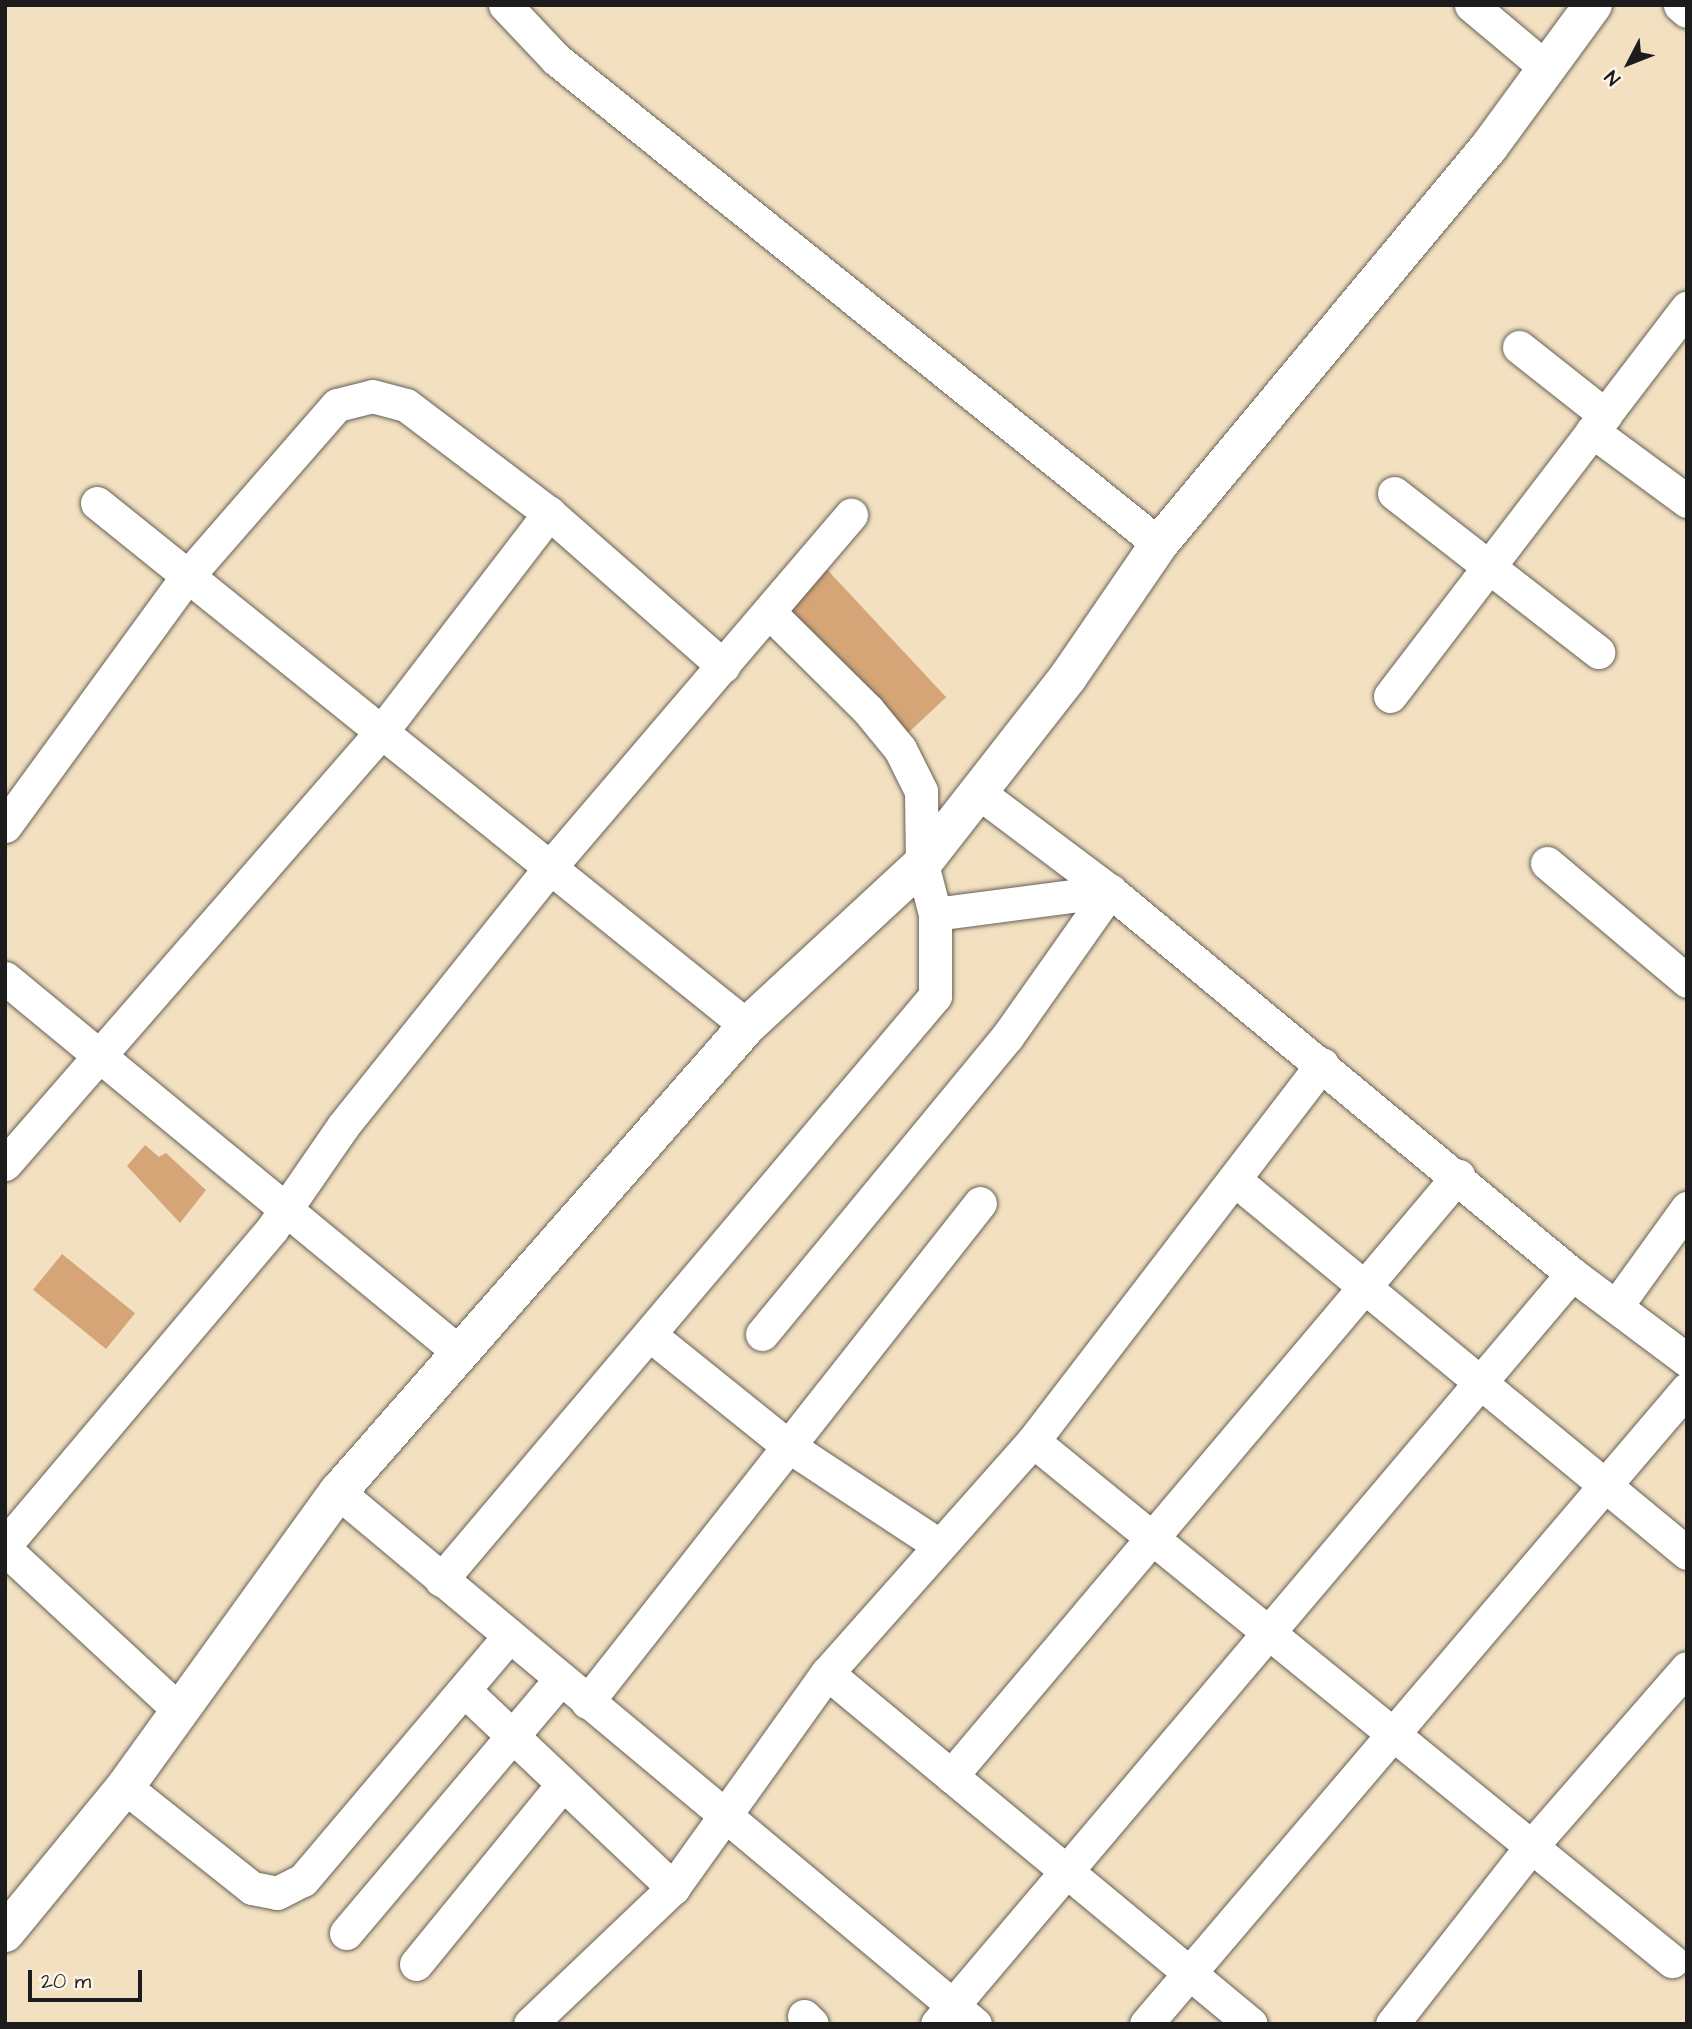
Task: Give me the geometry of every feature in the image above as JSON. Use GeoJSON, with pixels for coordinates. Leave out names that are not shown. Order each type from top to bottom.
{"type":"FeatureCollection","features":[{"type":"Feature","properties":{"kind":"main road"},"geometry":{"type":"LineString","coordinates":[[5,1933],[125,1787],[338,1492],[747,1026],[922,864],[1068,677],[1158,544],[1489,147],[1593,5]]}},
{"type":"Feature","properties":{"kind":"street"},"geometry":{"type":"LineString","coordinates":[[505,5],[556,59],[1158,544]]}},
{"type":"Feature","properties":{"kind":"street"},"geometry":{"type":"LineString","coordinates":[[1471,5],[1546,68]]}},
{"type":"Feature","properties":{"kind":"street"},"geometry":{"type":"LineString","coordinates":[[1680,5],[1687,11]]}},
{"type":"Feature","properties":{"kind":"street"},"geometry":{"type":"LineString","coordinates":[[1390,696],[1687,308]]}},
{"type":"Feature","properties":{"kind":"street"},"geometry":{"type":"LineString","coordinates":[[1519,347],[1687,501]]}},
{"type":"Feature","properties":{"kind":"street"},"geometry":{"type":"LineString","coordinates":[[5,826],[186,579],[337,405],[372,396],[406,405],[549,513],[723,666]]}},
{"type":"Feature","properties":{"kind":"street"},"geometry":{"type":"LineString","coordinates":[[1394,493],[1598,652]]}},
{"type":"Feature","properties":{"kind":"street"},"geometry":{"type":"LineString","coordinates":[[97,503],[186,579],[382,731],[747,1026]]}},
{"type":"Feature","properties":{"kind":"street"},"geometry":{"type":"LineString","coordinates":[[5,1164],[97,1051],[382,731],[549,513]]}},
{"type":"Feature","properties":{"kind":"street"},"geometry":{"type":"LineString","coordinates":[[180,1711],[5,1547],[283,1213],[343,1126],[551,866],[851,515]]}},
{"type":"Feature","properties":{"kind":"street"},"geometry":{"type":"LineString","coordinates":[[441,1580],[920,1020],[935,996],[935,914],[922,864],[921,791],[900,749],[769,612]]}},
{"type":"Feature","properties":{"kind":"street"},"geometry":{"type":"LineString","coordinates":[[978,792],[1110,891],[1458,1176],[1572,1274],[1617,1305],[1687,1360]]}},
{"type":"Feature","properties":{"kind":"street"},"geometry":{"type":"LineString","coordinates":[[1547,863],[1687,981]]}},
{"type":"Feature","properties":{"kind":"street"},"geometry":{"type":"LineString","coordinates":[[935,914],[1110,891]]}},
{"type":"Feature","properties":{"kind":"street"},"geometry":{"type":"LineString","coordinates":[[762,1334],[1007,1037],[1110,891]]}},
{"type":"Feature","properties":{"kind":"street"},"geometry":{"type":"LineString","coordinates":[[5,978],[97,1051],[283,1213],[460,1353]]}},
{"type":"Feature","properties":{"kind":"street"},"geometry":{"type":"LineString","coordinates":[[530,2024],[673,1888],[827,1673],[937,1544],[1033,1441],[1236,1180],[1322,1064]]}},
{"type":"Feature","properties":{"kind":"street"},"geometry":{"type":"LineString","coordinates":[[951,1776],[1149,1538],[1366,1290],[1458,1176]]}},
{"type":"Feature","properties":{"kind":"street"},"geometry":{"type":"LineString","coordinates":[[1236,1180],[1366,1290],[1607,1482],[1687,1553]]}},
{"type":"Feature","properties":{"kind":"street"},"geometry":{"type":"LineString","coordinates":[[587,1702],[730,1528],[787,1445],[980,1203]]}},
{"type":"Feature","properties":{"kind":"street"},"geometry":{"type":"LineString","coordinates":[[1617,1305],[1687,1209]]}},
{"type":"Feature","properties":{"kind":"street"},"geometry":{"type":"LineString","coordinates":[[943,2013],[1572,1274]]}},
{"type":"Feature","properties":{"kind":"street"},"geometry":{"type":"LineString","coordinates":[[650,1335],[787,1445],[937,1544]]}},
{"type":"Feature","properties":{"kind":"street"},"geometry":{"type":"LineString","coordinates":[[1146,2024],[1188,1971],[1687,1389]]}},
{"type":"Feature","properties":{"kind":"street"},"geometry":{"type":"LineString","coordinates":[[1033,1441],[1149,1538],[1393,1733],[1529,1849],[1672,1961]]}},
{"type":"Feature","properties":{"kind":"street"},"geometry":{"type":"LineString","coordinates":[[338,1492],[725,1817],[943,2013],[975,2024]]}},
{"type":"Feature","properties":{"kind":"street"},"geometry":{"type":"LineString","coordinates":[[125,1787],[252,1888],[277,1893],[303,1880],[467,1693],[508,1637]]}},
{"type":"Feature","properties":{"kind":"street"},"geometry":{"type":"LineString","coordinates":[[1392,2024],[1529,1849],[1687,1668]]}},
{"type":"Feature","properties":{"kind":"street"},"geometry":{"type":"LineString","coordinates":[[827,1673],[1251,2024]]}},
{"type":"Feature","properties":{"kind":"street"},"geometry":{"type":"LineString","coordinates":[[346,1933],[511,1734],[560,1680]]}},
{"type":"Feature","properties":{"kind":"street"},"geometry":{"type":"LineString","coordinates":[[467,1693],[673,1888]]}},
{"type":"Feature","properties":{"kind":"street"},"geometry":{"type":"LineString","coordinates":[[416,1964],[563,1784]]}},
{"type":"Feature","properties":{"kind":"building"},"geometry":{"type":"Polygon","coordinates":[[[820,562],[946,697],[904,736],[778,601],[820,562]]]}},
{"type":"Feature","properties":{"kind":"building"},"geometry":{"type":"Polygon","coordinates":[[[145,1145],[159,1157],[166,1153],[206,1190],[180,1223],[127,1166],[145,1145]]]}},
{"type":"Feature","properties":{"kind":"building"},"geometry":{"type":"Polygon","coordinates":[[[62,1254],[135,1313],[106,1349],[33,1290],[62,1254]]]}}]}
